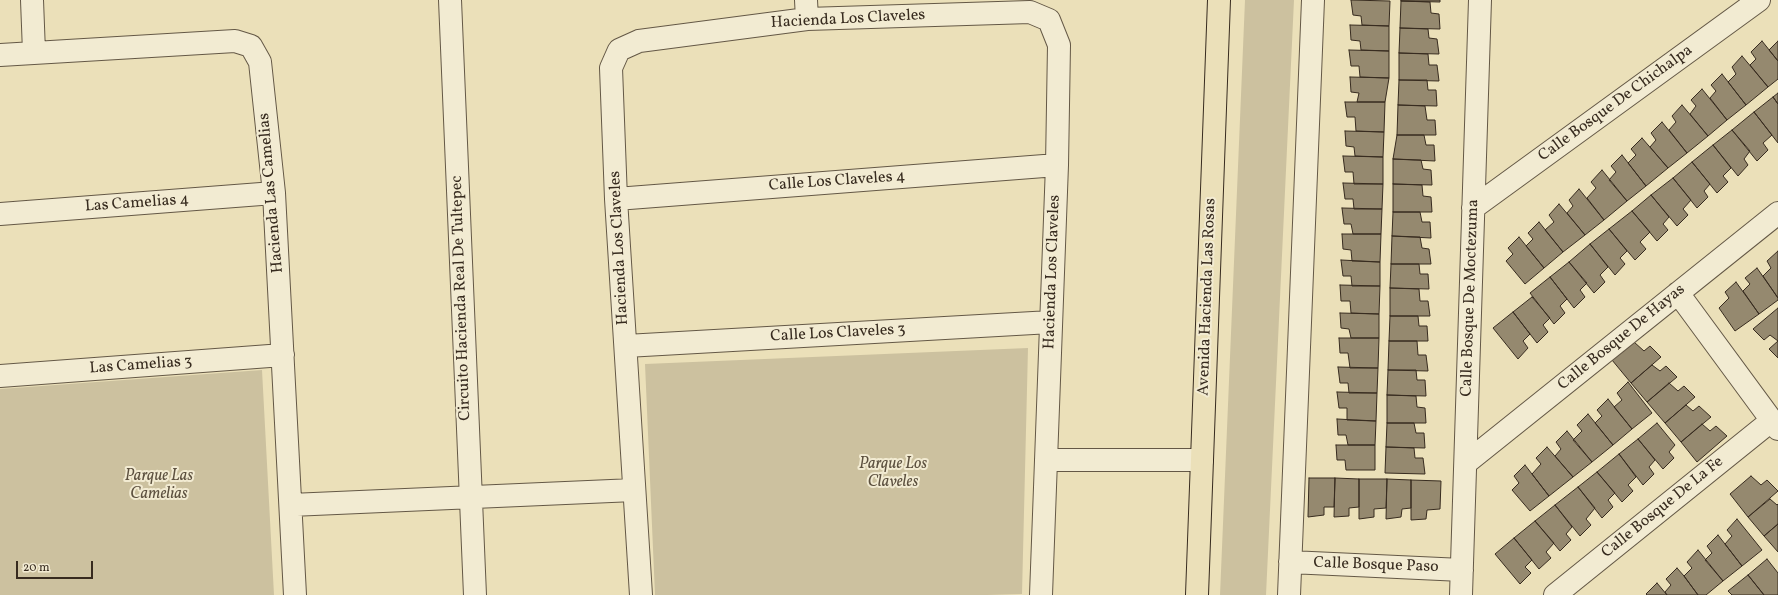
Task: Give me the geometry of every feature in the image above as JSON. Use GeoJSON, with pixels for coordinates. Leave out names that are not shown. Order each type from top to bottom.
{"type":"FeatureCollection","features":[{"type":"Feature","properties":{"kind":"main road","name":"Avenida Hacienda Las Rosas"},"geometry":{"type":"LineString","coordinates":[[1197,595],[1219,0]]}},
{"type":"Feature","properties":{"kind":"street"},"geometry":{"type":"LineString","coordinates":[[32,0],[34,52]]}},
{"type":"Feature","properties":{"kind":"street","name":"Circuito Hacienda Real De Tultepec"},"geometry":{"type":"LineString","coordinates":[[450,0],[475,595]]}},
{"type":"Feature","properties":{"kind":"street"},"geometry":{"type":"LineString","coordinates":[[1289,595],[1313,0]]}},
{"type":"Feature","properties":{"kind":"street","name":"Calle Bosque De Moctezuma"},"geometry":{"type":"LineString","coordinates":[[1462,595],[1480,0]]}},
{"type":"Feature","properties":{"kind":"street","name":"Calle Bosque De Chichalpa"},"geometry":{"type":"LineString","coordinates":[[1473,208],[1759,0]]}},
{"type":"Feature","properties":{"kind":"street","name":"Hacienda Los Claveles"},"geometry":{"type":"LineString","coordinates":[[641,595],[616,199],[611,68],[619,50],[639,41],[807,9],[1030,12],[1048,20],[1059,45],[1057,165],[1041,595]]}},
{"type":"Feature","properties":{"kind":"street","name":"Hacienda Las Camelias"},"geometry":{"type":"LineString","coordinates":[[0,55],[235,41],[251,46],[260,62],[274,194],[295,595]]}},
{"type":"Feature","properties":{"kind":"street","name":"Calle Los Claveles 4"},"geometry":{"type":"LineString","coordinates":[[616,199],[1057,165]]}},
{"type":"Feature","properties":{"kind":"street","name":"Las Camelias 4"},"geometry":{"type":"LineString","coordinates":[[0,214],[274,194]]}},
{"type":"Feature","properties":{"kind":"street","name":"Calle Bosque De Hayas"},"geometry":{"type":"LineString","coordinates":[[1466,463],[1778,213]]}},
{"type":"Feature","properties":{"kind":"street"},"geometry":{"type":"LineString","coordinates":[[1678,293],[1775,425]]}},
{"type":"Feature","properties":{"kind":"street","name":"Calle Los Claveles 3"},"geometry":{"type":"LineString","coordinates":[[626,346],[1051,322]]}},
{"type":"Feature","properties":{"kind":"street","name":"Las Camelias 3"},"geometry":{"type":"LineString","coordinates":[[0,376],[283,356]]}},
{"type":"Feature","properties":{"kind":"street","name":"Calle Bosque De La Fe"},"geometry":{"type":"LineString","coordinates":[[1555,595],[1775,425]]}},
{"type":"Feature","properties":{"kind":"street"},"geometry":{"type":"LineString","coordinates":[[1046,460],[1202,460]]}},
{"type":"Feature","properties":{"kind":"street"},"geometry":{"type":"LineString","coordinates":[[291,505],[634,490]]}},
{"type":"Feature","properties":{"kind":"street","name":"Calle Bosque Paso"},"geometry":{"type":"LineString","coordinates":[[1290,562],[1462,570]]}},
{"type":"Feature","properties":{"kind":"green space"},"geometry":{"type":"Polygon","coordinates":[[[1245,0],[1294,0],[1266,595],[1220,595],[1245,0]]]}},
{"type":"Feature","properties":{"kind":"green space","name":"Parque Los Claveles"},"geometry":{"type":"Polygon","coordinates":[[[1028,348],[1022,594],[655,595],[645,364],[1028,348]]]}},
{"type":"Feature","properties":{"kind":"green space","name":"Parque Las Camelias"},"geometry":{"type":"Polygon","coordinates":[[[262,370],[274,595],[0,595],[0,389],[262,370]]]}},
{"type":"Feature","properties":{"kind":"building"},"geometry":{"type":"Polygon","coordinates":[[[1351,0],[1390,1],[1389,26],[1362,25],[1361,16],[1353,15],[1351,0]]]}},
{"type":"Feature","properties":{"kind":"building"},"geometry":{"type":"Polygon","coordinates":[[[1440,0],[1440,2],[1401,1],[1440,0]]]}},
{"type":"Feature","properties":{"kind":"building"},"geometry":{"type":"Polygon","coordinates":[[[1401,1],[1430,2],[1431,13],[1439,14],[1440,29],[1400,28],[1401,1]]]}},
{"type":"Feature","properties":{"kind":"building"},"geometry":{"type":"Polygon","coordinates":[[[1350,25],[1389,26],[1389,51],[1361,50],[1360,41],[1351,40],[1350,25]]]}},
{"type":"Feature","properties":{"kind":"building"},"geometry":{"type":"Polygon","coordinates":[[[1400,28],[1428,29],[1429,38],[1437,39],[1439,54],[1399,53],[1400,28]]]}},
{"type":"Feature","properties":{"kind":"building"},"geometry":{"type":"Polygon","coordinates":[[[1762,41],[1778,61],[1778,79],[1768,87],[1750,65],[1756,59],[1751,52],[1762,41]]]}},
{"type":"Feature","properties":{"kind":"building"},"geometry":{"type":"Polygon","coordinates":[[[1778,41],[1778,61],[1769,50],[1778,41]]]}},
{"type":"Feature","properties":{"kind":"building"},"geometry":{"type":"Polygon","coordinates":[[[1349,50],[1389,51],[1389,78],[1360,77],[1359,66],[1351,66],[1349,50]]]}},
{"type":"Feature","properties":{"kind":"building"},"geometry":{"type":"Polygon","coordinates":[[[1399,53],[1428,54],[1429,65],[1437,65],[1439,81],[1399,80],[1399,53]]]}},
{"type":"Feature","properties":{"kind":"building"},"geometry":{"type":"Polygon","coordinates":[[[1742,56],[1768,87],[1746,105],[1728,82],[1736,74],[1732,67],[1742,56]]]}},
{"type":"Feature","properties":{"kind":"building"},"geometry":{"type":"Polygon","coordinates":[[[1722,74],[1746,105],[1727,120],[1710,98],[1716,91],[1711,85],[1722,74]]]}},
{"type":"Feature","properties":{"kind":"building"},"geometry":{"type":"Polygon","coordinates":[[[1350,77],[1389,78],[1385,102],[1357,102],[1359,93],[1351,92],[1350,77]]]}},
{"type":"Feature","properties":{"kind":"building"},"geometry":{"type":"Polygon","coordinates":[[[1399,80],[1427,80],[1428,90],[1436,90],[1437,106],[1398,105],[1399,80]]]}},
{"type":"Feature","properties":{"kind":"building"},"geometry":{"type":"Polygon","coordinates":[[[1702,89],[1727,120],[1708,136],[1690,114],[1696,106],[1691,100],[1702,89]]]}},
{"type":"Feature","properties":{"kind":"building"},"geometry":{"type":"Polygon","coordinates":[[[1778,93],[1778,104],[1773,97],[1778,93]]]}},
{"type":"Feature","properties":{"kind":"building"},"geometry":{"type":"Polygon","coordinates":[[[1773,97],[1778,104],[1778,143],[1754,112],[1773,97]]]}},
{"type":"Feature","properties":{"kind":"building"},"geometry":{"type":"Polygon","coordinates":[[[1345,102],[1385,102],[1384,132],[1356,131],[1355,117],[1347,117],[1345,102]]]}},
{"type":"Feature","properties":{"kind":"building"},"geometry":{"type":"Polygon","coordinates":[[[1398,105],[1425,106],[1427,120],[1435,120],[1436,135],[1397,135],[1398,105]]]}},
{"type":"Feature","properties":{"kind":"building"},"geometry":{"type":"Polygon","coordinates":[[[1682,105],[1708,136],[1687,153],[1669,130],[1676,122],[1672,116],[1682,105]]]}},
{"type":"Feature","properties":{"kind":"building"},"geometry":{"type":"Polygon","coordinates":[[[1754,112],[1772,135],[1763,143],[1768,150],[1757,161],[1732,130],[1754,112]]]}},
{"type":"Feature","properties":{"kind":"building"},"geometry":{"type":"Polygon","coordinates":[[[1662,122],[1687,153],[1668,168],[1650,147],[1656,140],[1651,133],[1662,122]]]}},
{"type":"Feature","properties":{"kind":"building"},"geometry":{"type":"Polygon","coordinates":[[[1732,130],[1750,151],[1744,159],[1748,165],[1738,176],[1713,145],[1732,130]]]}},
{"type":"Feature","properties":{"kind":"building"},"geometry":{"type":"Polygon","coordinates":[[[1345,131],[1384,132],[1383,157],[1355,156],[1354,147],[1346,146],[1345,131]]]}},
{"type":"Feature","properties":{"kind":"building"},"geometry":{"type":"Polygon","coordinates":[[[1397,135],[1424,135],[1426,145],[1434,145],[1435,161],[1393,159],[1397,135]]]}},
{"type":"Feature","properties":{"kind":"building"},"geometry":{"type":"Polygon","coordinates":[[[1642,138],[1668,168],[1646,186],[1628,163],[1636,155],[1631,149],[1642,138]]]}},
{"type":"Feature","properties":{"kind":"building"},"geometry":{"type":"Polygon","coordinates":[[[1713,145],[1731,168],[1723,176],[1728,182],[1717,193],[1692,162],[1713,145]]]}},
{"type":"Feature","properties":{"kind":"building"},"geometry":{"type":"Polygon","coordinates":[[[1622,155],[1646,186],[1627,201],[1609,180],[1616,172],[1611,166],[1622,155]]]}},
{"type":"Feature","properties":{"kind":"building"},"geometry":{"type":"Polygon","coordinates":[[[1343,156],[1383,157],[1383,184],[1354,184],[1353,172],[1345,172],[1343,156]]]}},
{"type":"Feature","properties":{"kind":"building"},"geometry":{"type":"Polygon","coordinates":[[[1393,159],[1421,160],[1423,169],[1431,170],[1432,185],[1393,184],[1393,159]]]}},
{"type":"Feature","properties":{"kind":"building"},"geometry":{"type":"Polygon","coordinates":[[[1692,162],[1710,184],[1704,191],[1708,197],[1697,208],[1673,178],[1692,162]]]}},
{"type":"Feature","properties":{"kind":"building"},"geometry":{"type":"Polygon","coordinates":[[[1602,170],[1627,201],[1604,220],[1587,198],[1596,188],[1591,182],[1602,170]]]}},
{"type":"Feature","properties":{"kind":"building"},"geometry":{"type":"Polygon","coordinates":[[[1673,178],[1691,200],[1683,209],[1688,215],[1677,226],[1651,195],[1673,178]]]}},
{"type":"Feature","properties":{"kind":"building"},"geometry":{"type":"Polygon","coordinates":[[[1343,183],[1383,184],[1382,209],[1354,209],[1353,199],[1345,199],[1343,183]]]}},
{"type":"Feature","properties":{"kind":"building"},"geometry":{"type":"Polygon","coordinates":[[[1393,184],[1422,185],[1423,196],[1431,197],[1432,212],[1393,212],[1393,184]]]}},
{"type":"Feature","properties":{"kind":"building"},"geometry":{"type":"Polygon","coordinates":[[[1579,189],[1604,220],[1585,235],[1567,213],[1573,206],[1569,200],[1579,189]]]}},
{"type":"Feature","properties":{"kind":"building"},"geometry":{"type":"Polygon","coordinates":[[[1651,195],[1669,217],[1663,224],[1668,230],[1657,241],[1632,211],[1651,195]]]}},
{"type":"Feature","properties":{"kind":"building"},"geometry":{"type":"Polygon","coordinates":[[[1559,204],[1585,235],[1563,252],[1545,230],[1554,222],[1549,215],[1559,204]]]}},
{"type":"Feature","properties":{"kind":"building"},"geometry":{"type":"Polygon","coordinates":[[[1342,208],[1382,209],[1381,234],[1353,234],[1351,224],[1344,224],[1342,208]]]}},
{"type":"Feature","properties":{"kind":"building"},"geometry":{"type":"Polygon","coordinates":[[[1632,211],[1650,232],[1640,242],[1646,249],[1635,260],[1609,229],[1632,211]]]}},
{"type":"Feature","properties":{"kind":"building"},"geometry":{"type":"Polygon","coordinates":[[[1393,212],[1420,212],[1422,222],[1430,222],[1431,238],[1392,236],[1393,212]]]}},
{"type":"Feature","properties":{"kind":"building"},"geometry":{"type":"Polygon","coordinates":[[[1539,222],[1563,252],[1544,268],[1526,246],[1533,239],[1528,233],[1539,222]]]}},
{"type":"Feature","properties":{"kind":"building"},"geometry":{"type":"Polygon","coordinates":[[[1609,229],[1627,251],[1620,258],[1625,264],[1615,275],[1590,244],[1609,229]]]}},
{"type":"Feature","properties":{"kind":"building"},"geometry":{"type":"Polygon","coordinates":[[[1342,234],[1381,234],[1380,262],[1352,261],[1351,250],[1343,249],[1342,234]]]}},
{"type":"Feature","properties":{"kind":"building"},"geometry":{"type":"Polygon","coordinates":[[[1392,236],[1420,237],[1422,248],[1429,249],[1431,264],[1391,264],[1392,236]]]}},
{"type":"Feature","properties":{"kind":"building"},"geometry":{"type":"Polygon","coordinates":[[[1519,237],[1544,268],[1525,284],[1506,261],[1513,254],[1508,248],[1519,237]]]}},
{"type":"Feature","properties":{"kind":"building"},"geometry":{"type":"Polygon","coordinates":[[[1590,244],[1608,267],[1600,275],[1605,282],[1594,293],[1569,262],[1590,244]]]}},
{"type":"Feature","properties":{"kind":"building"},"geometry":{"type":"Polygon","coordinates":[[[1778,251],[1778,298],[1763,276],[1771,268],[1767,261],[1778,251]]]}},
{"type":"Feature","properties":{"kind":"building"},"geometry":{"type":"Polygon","coordinates":[[[1341,260],[1380,262],[1380,286],[1352,286],[1351,276],[1343,276],[1341,260]]]}},
{"type":"Feature","properties":{"kind":"building"},"geometry":{"type":"Polygon","coordinates":[[[1569,262],[1587,283],[1580,290],[1585,297],[1574,308],[1550,277],[1569,262]]]}},
{"type":"Feature","properties":{"kind":"building"},"geometry":{"type":"Polygon","coordinates":[[[1391,264],[1419,264],[1420,274],[1428,274],[1429,289],[1390,288],[1391,264]]]}},
{"type":"Feature","properties":{"kind":"building"},"geometry":{"type":"Polygon","coordinates":[[[1757,268],[1778,298],[1778,300],[1759,314],[1743,291],[1750,284],[1745,278],[1757,268]]]}},
{"type":"Feature","properties":{"kind":"building"},"geometry":{"type":"Polygon","coordinates":[[[1550,277],[1567,299],[1560,306],[1565,313],[1554,324],[1530,293],[1550,277]]]}},
{"type":"Feature","properties":{"kind":"building"},"geometry":{"type":"Polygon","coordinates":[[[1736,282],[1759,314],[1735,331],[1719,308],[1729,298],[1725,292],[1736,282]]]}},
{"type":"Feature","properties":{"kind":"building"},"geometry":{"type":"Polygon","coordinates":[[[1340,285],[1380,286],[1379,314],[1351,313],[1350,301],[1341,301],[1340,285]]]}},
{"type":"Feature","properties":{"kind":"building"},"geometry":{"type":"Polygon","coordinates":[[[1390,288],[1419,289],[1420,301],[1428,301],[1430,316],[1390,316],[1390,288]]]}},
{"type":"Feature","properties":{"kind":"building"},"geometry":{"type":"Polygon","coordinates":[[[1532,297],[1550,318],[1543,325],[1548,332],[1537,343],[1513,312],[1532,297]]]}},
{"type":"Feature","properties":{"kind":"building"},"geometry":{"type":"Polygon","coordinates":[[[1778,308],[1778,341],[1770,335],[1764,340],[1753,329],[1778,308]]]}},
{"type":"Feature","properties":{"kind":"building"},"geometry":{"type":"Polygon","coordinates":[[[1513,312],[1530,334],[1523,341],[1528,348],[1518,359],[1493,328],[1513,312]]]}},
{"type":"Feature","properties":{"kind":"building"},"geometry":{"type":"Polygon","coordinates":[[[1340,313],[1379,314],[1379,338],[1351,338],[1349,329],[1341,328],[1340,313]]]}},
{"type":"Feature","properties":{"kind":"building"},"geometry":{"type":"Polygon","coordinates":[[[1390,316],[1418,316],[1419,326],[1427,326],[1428,341],[1389,341],[1390,316]]]}},
{"type":"Feature","properties":{"kind":"building"},"geometry":{"type":"Polygon","coordinates":[[[1339,338],[1379,338],[1378,368],[1350,368],[1348,353],[1340,353],[1339,338]]]}},
{"type":"Feature","properties":{"kind":"building"},"geometry":{"type":"Polygon","coordinates":[[[1389,341],[1417,341],[1418,355],[1426,355],[1428,371],[1388,370],[1389,341]]]}},
{"type":"Feature","properties":{"kind":"building"},"geometry":{"type":"Polygon","coordinates":[[[1778,341],[1778,358],[1769,349],[1778,341]]]}},
{"type":"Feature","properties":{"kind":"building"},"geometry":{"type":"Polygon","coordinates":[[[1634,342],[1644,351],[1650,346],[1661,357],[1631,383],[1612,360],[1634,342]]]}},
{"type":"Feature","properties":{"kind":"building"},"geometry":{"type":"Polygon","coordinates":[[[1652,365],[1660,371],[1666,366],[1677,377],[1647,402],[1631,383],[1652,365]]]}},
{"type":"Feature","properties":{"kind":"building"},"geometry":{"type":"Polygon","coordinates":[[[1338,367],[1378,368],[1377,393],[1349,393],[1348,383],[1340,383],[1338,367]]]}},
{"type":"Feature","properties":{"kind":"building"},"geometry":{"type":"Polygon","coordinates":[[[1388,370],[1416,370],[1417,380],[1425,380],[1426,396],[1387,395],[1388,370]]]}},
{"type":"Feature","properties":{"kind":"building"},"geometry":{"type":"Polygon","coordinates":[[[1628,382],[1652,413],[1632,429],[1614,407],[1622,400],[1617,393],[1628,382]]]}},
{"type":"Feature","properties":{"kind":"building"},"geometry":{"type":"Polygon","coordinates":[[[1669,383],[1678,391],[1684,386],[1695,397],[1665,423],[1647,402],[1669,383]]]}},
{"type":"Feature","properties":{"kind":"building"},"geometry":{"type":"Polygon","coordinates":[[[1337,392],[1377,393],[1376,421],[1347,420],[1347,408],[1339,408],[1337,392]]]}},
{"type":"Feature","properties":{"kind":"building"},"geometry":{"type":"Polygon","coordinates":[[[1387,395],[1416,396],[1417,407],[1425,408],[1426,423],[1387,423],[1387,395]]]}},
{"type":"Feature","properties":{"kind":"building"},"geometry":{"type":"Polygon","coordinates":[[[1608,399],[1632,429],[1613,445],[1595,423],[1602,416],[1597,410],[1608,399]]]}},
{"type":"Feature","properties":{"kind":"building"},"geometry":{"type":"Polygon","coordinates":[[[1686,405],[1693,411],[1699,406],[1711,417],[1681,442],[1665,423],[1686,405]]]}},
{"type":"Feature","properties":{"kind":"building"},"geometry":{"type":"Polygon","coordinates":[[[1588,414],[1613,445],[1592,462],[1573,440],[1582,431],[1577,425],[1588,414]]]}},
{"type":"Feature","properties":{"kind":"building"},"geometry":{"type":"Polygon","coordinates":[[[1337,419],[1376,421],[1375,445],[1348,445],[1346,435],[1338,435],[1337,419]]]}},
{"type":"Feature","properties":{"kind":"building"},"geometry":{"type":"Polygon","coordinates":[[[1387,423],[1414,423],[1416,433],[1424,433],[1425,448],[1386,447],[1387,423]]]}},
{"type":"Feature","properties":{"kind":"building"},"geometry":{"type":"Polygon","coordinates":[[[1657,423],[1675,445],[1669,452],[1674,458],[1663,469],[1638,439],[1657,423]]]}},
{"type":"Feature","properties":{"kind":"building"},"geometry":{"type":"Polygon","coordinates":[[[1702,424],[1710,431],[1716,426],[1727,436],[1697,462],[1681,442],[1702,424]]]}},
{"type":"Feature","properties":{"kind":"building"},"geometry":{"type":"Polygon","coordinates":[[[1567,431],[1592,462],[1573,477],[1555,456],[1561,449],[1556,442],[1567,431]]]}},
{"type":"Feature","properties":{"kind":"building"},"geometry":{"type":"Polygon","coordinates":[[[1638,439],[1655,460],[1649,467],[1654,474],[1643,485],[1619,454],[1638,439]]]}},
{"type":"Feature","properties":{"kind":"building"},"geometry":{"type":"Polygon","coordinates":[[[1336,445],[1375,445],[1375,470],[1346,470],[1345,460],[1337,460],[1336,445]]]}},
{"type":"Feature","properties":{"kind":"building"},"geometry":{"type":"Polygon","coordinates":[[[1386,447],[1414,448],[1415,458],[1423,458],[1425,474],[1385,473],[1386,447]]]}},
{"type":"Feature","properties":{"kind":"building"},"geometry":{"type":"Polygon","coordinates":[[[1547,447],[1573,477],[1549,496],[1532,474],[1541,464],[1536,458],[1547,447]]]}},
{"type":"Feature","properties":{"kind":"building"},"geometry":{"type":"Polygon","coordinates":[[[1619,454],[1636,477],[1628,485],[1633,491],[1622,502],[1597,472],[1619,454]]]}},
{"type":"Feature","properties":{"kind":"building"},"geometry":{"type":"Polygon","coordinates":[[[1525,465],[1549,496],[1530,511],[1512,490],[1519,483],[1514,476],[1525,465]]]}},
{"type":"Feature","properties":{"kind":"building"},"geometry":{"type":"Polygon","coordinates":[[[1597,472],[1615,493],[1608,500],[1613,507],[1602,518],[1578,487],[1597,472]]]}},
{"type":"Feature","properties":{"kind":"building"},"geometry":{"type":"Polygon","coordinates":[[[1751,476],[1761,485],[1767,480],[1778,491],[1748,517],[1730,494],[1751,476]]]}},
{"type":"Feature","properties":{"kind":"building"},"geometry":{"type":"Polygon","coordinates":[[[1309,478],[1335,478],[1334,507],[1324,507],[1324,515],[1308,517],[1309,478]]]}},
{"type":"Feature","properties":{"kind":"building"},"geometry":{"type":"Polygon","coordinates":[[[1335,478],[1359,479],[1359,507],[1349,508],[1349,516],[1334,517],[1335,478]]]}},
{"type":"Feature","properties":{"kind":"building"},"geometry":{"type":"Polygon","coordinates":[[[1359,479],[1387,479],[1386,508],[1374,509],[1374,517],[1359,519],[1359,479]]]}},
{"type":"Feature","properties":{"kind":"building"},"geometry":{"type":"Polygon","coordinates":[[[1387,479],[1411,480],[1411,508],[1402,509],[1401,517],[1386,519],[1387,479]]]}},
{"type":"Feature","properties":{"kind":"building"},"geometry":{"type":"Polygon","coordinates":[[[1411,480],[1441,481],[1440,509],[1427,510],[1426,519],[1411,520],[1411,480]]]}},
{"type":"Feature","properties":{"kind":"building"},"geometry":{"type":"Polygon","coordinates":[[[1578,487],[1595,508],[1586,519],[1591,525],[1580,536],[1555,505],[1578,487]]]}},
{"type":"Feature","properties":{"kind":"building"},"geometry":{"type":"Polygon","coordinates":[[[1770,499],[1777,505],[1778,504],[1778,524],[1764,536],[1748,517],[1770,499]]]}},
{"type":"Feature","properties":{"kind":"building"},"geometry":{"type":"Polygon","coordinates":[[[1555,505],[1572,527],[1566,534],[1571,540],[1560,551],[1535,521],[1555,505]]]}},
{"type":"Feature","properties":{"kind":"building"},"geometry":{"type":"Polygon","coordinates":[[[1737,519],[1762,550],[1742,566],[1725,544],[1732,536],[1727,530],[1737,519]]]}},
{"type":"Feature","properties":{"kind":"building"},"geometry":{"type":"Polygon","coordinates":[[[1535,521],[1554,543],[1546,552],[1551,558],[1539,569],[1514,538],[1535,521]]]}},
{"type":"Feature","properties":{"kind":"building"},"geometry":{"type":"Polygon","coordinates":[[[1778,524],[1778,552],[1764,536],[1778,524]]]}},
{"type":"Feature","properties":{"kind":"building"},"geometry":{"type":"Polygon","coordinates":[[[1718,535],[1742,566],[1723,581],[1705,560],[1712,553],[1707,546],[1718,535]]]}},
{"type":"Feature","properties":{"kind":"building"},"geometry":{"type":"Polygon","coordinates":[[[1514,538],[1532,560],[1525,567],[1531,573],[1520,584],[1495,554],[1514,538]]]}},
{"type":"Feature","properties":{"kind":"building"},"geometry":{"type":"Polygon","coordinates":[[[1698,550],[1723,581],[1706,595],[1698,595],[1684,576],[1692,568],[1687,562],[1698,550]]]}},
{"type":"Feature","properties":{"kind":"building"},"geometry":{"type":"Polygon","coordinates":[[[1767,559],[1778,573],[1778,595],[1764,595],[1748,575],[1767,559]]]}},
{"type":"Feature","properties":{"kind":"building"},"geometry":{"type":"Polygon","coordinates":[[[1677,568],[1698,595],[1667,595],[1665,592],[1671,585],[1666,579],[1677,568]]]}},
{"type":"Feature","properties":{"kind":"building"},"geometry":{"type":"Polygon","coordinates":[[[1748,575],[1764,595],[1732,595],[1728,591],[1748,575]]]}},
{"type":"Feature","properties":{"kind":"building"},"geometry":{"type":"Polygon","coordinates":[[[1657,583],[1667,595],[1647,595],[1646,594],[1657,583]]]}}]}
